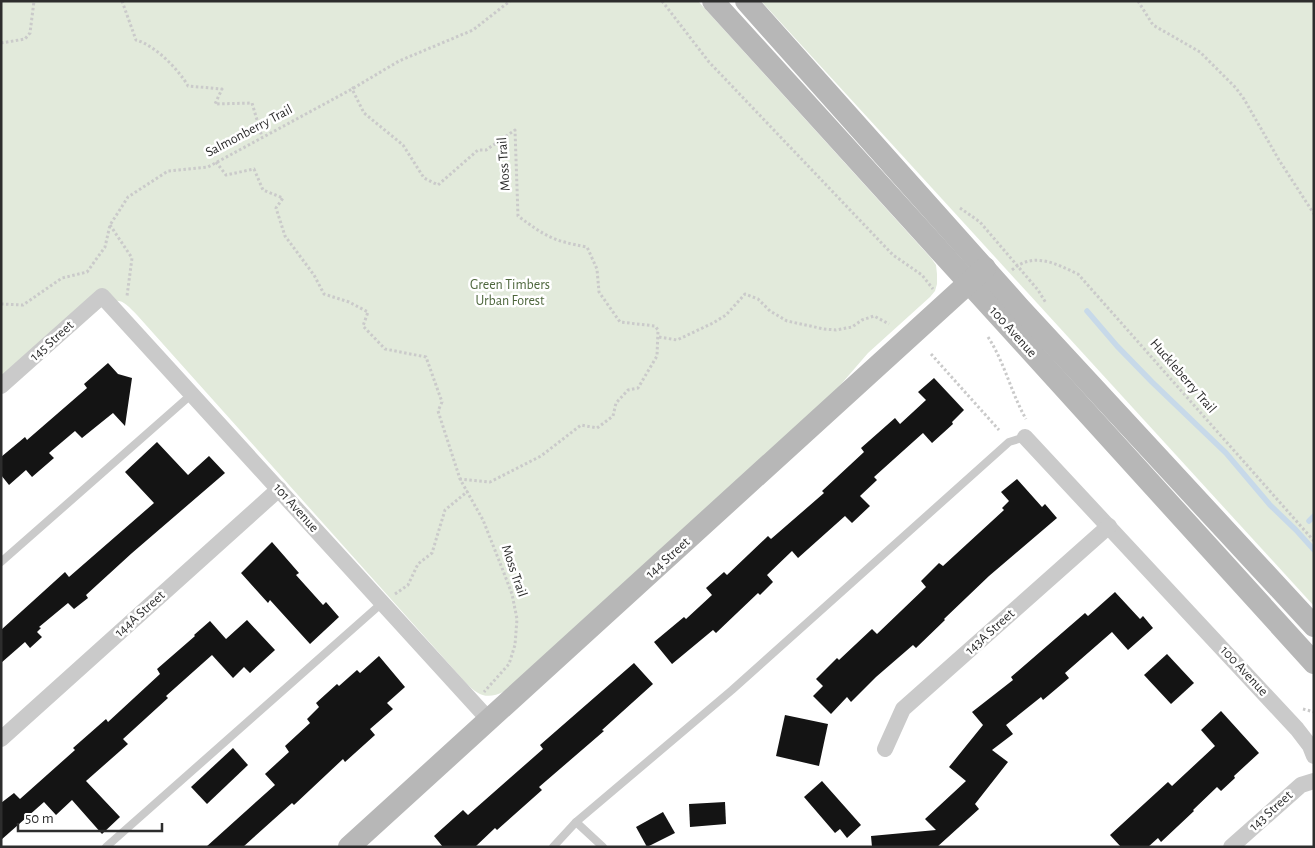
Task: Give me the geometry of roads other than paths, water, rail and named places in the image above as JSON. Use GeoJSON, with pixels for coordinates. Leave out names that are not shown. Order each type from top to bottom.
{"type":"FeatureCollection","features":[{"type":"Feature","properties":{"kind":"main road","name":"100 Avenue"},"geometry":{"type":"LineString","coordinates":[[713,1],[1314,663]]}},
{"type":"Feature","properties":{"kind":"main road","name":"100 Avenue"},"geometry":{"type":"LineString","coordinates":[[746,1],[985,268],[1314,626]]}},
{"type":"Feature","properties":{"kind":"main road","name":"144 Street"},"geometry":{"type":"LineString","coordinates":[[349,847],[490,721],[985,268]]}},
{"type":"Feature","properties":{"kind":"street","name":"101 Avenue"},"geometry":{"type":"LineString","coordinates":[[102,296],[490,721]]}},
{"type":"Feature","properties":{"kind":"street","name":"145 Street"},"geometry":{"type":"LineString","coordinates":[[1,386],[102,296]]}},
{"type":"Feature","properties":{"kind":"street","name":"100 Avenue"},"geometry":{"type":"LineString","coordinates":[[1025,437],[1298,729],[1310,746],[1314,756]]}},
{"type":"Feature","properties":{"kind":"street","name":"144A Street"},"geometry":{"type":"LineString","coordinates":[[1,739],[279,489]]}},
{"type":"Feature","properties":{"kind":"street","name":"143A Street"},"geometry":{"type":"LineString","coordinates":[[885,749],[903,709],[1109,526]]}},
{"type":"Feature","properties":{"kind":"street","name":"143 Street"},"geometry":{"type":"LineString","coordinates":[[1232,847],[1301,784],[1314,781]]}},
{"type":"Feature","properties":{"kind":"lane"},"geometry":{"type":"LineString","coordinates":[[1,562],[192,394]]}},
{"type":"Feature","properties":{"kind":"lane"},"geometry":{"type":"LineString","coordinates":[[553,847],[576,822],[732,690],[1009,442],[1025,437]]}},
{"type":"Feature","properties":{"kind":"lane"},"geometry":{"type":"LineString","coordinates":[[106,847],[382,603]]}},
{"type":"Feature","properties":{"kind":"lane"},"geometry":{"type":"LineString","coordinates":[[576,822],[603,847]]}},
{"type":"Feature","properties":{"kind":"waterway"},"geometry":{"type":"LineString","coordinates":[[1087,311],[1117,346],[1152,382],[1226,453],[1270,505],[1314,550]]}},
{"type":"Feature","properties":{"kind":"waterway"},"geometry":{"type":"LineString","coordinates":[[1309,521],[1314,516]]}},
{"type":"Feature","properties":{"kind":"park label","name":"Green Timbers Urban Forest"},"geometry":{"type":"Point","coordinates":[510,294]}}]}
